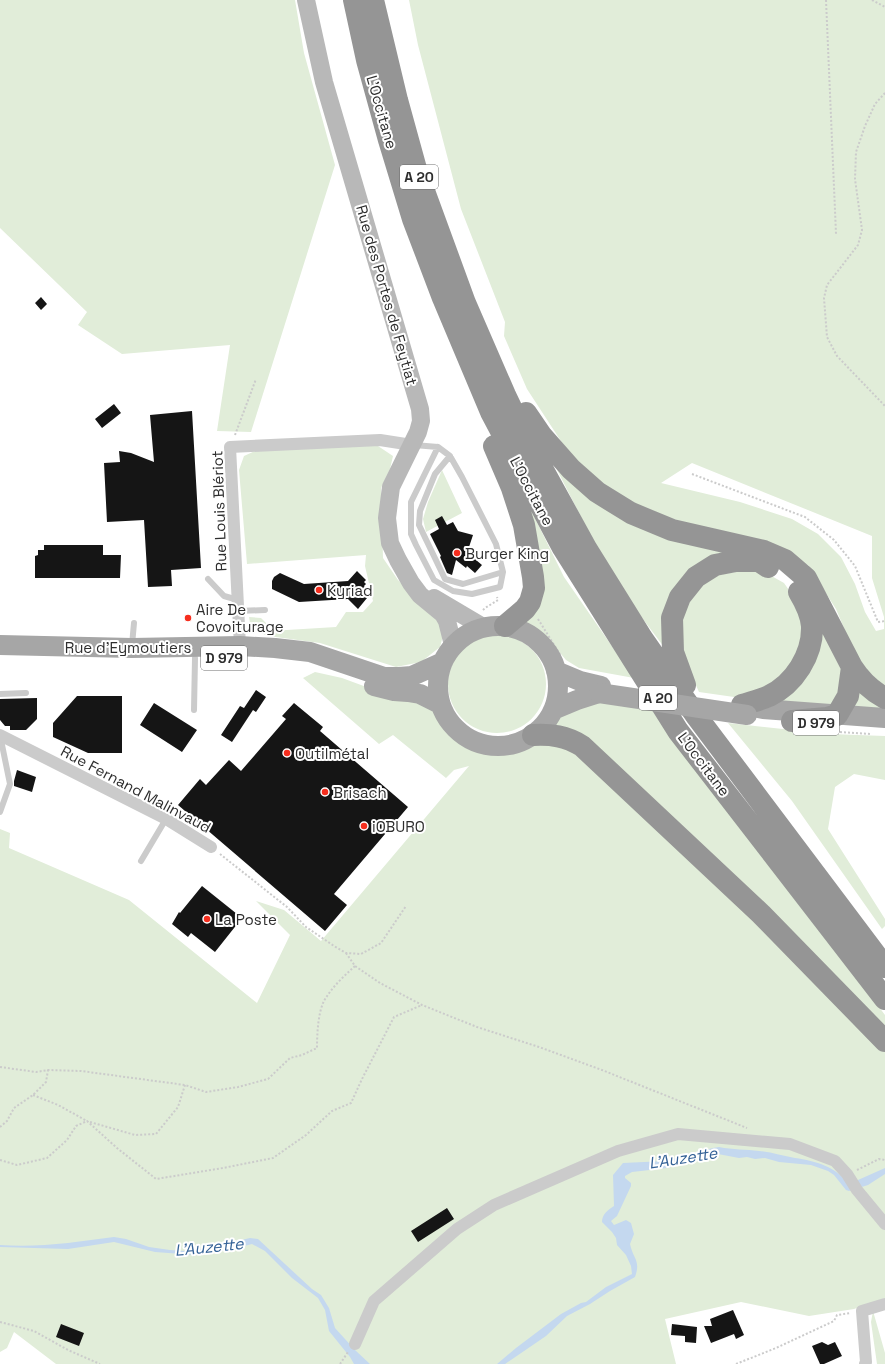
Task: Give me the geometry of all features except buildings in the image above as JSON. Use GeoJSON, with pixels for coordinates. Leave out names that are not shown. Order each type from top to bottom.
{"type":"FeatureCollection","features":[{"type":"Feature","properties":{"kind":"highway","name":"L'Occitane"},"geometry":{"type":"LineString","coordinates":[[354,0],[367,60],[385,126],[413,219],[443,298],[472,370],[491,412],[563,548],[678,731],[885,999]]}},
{"type":"Feature","properties":{"kind":"highway","name":"L'Occitane"},"geometry":{"type":"LineString","coordinates":[[374,0],[397,100],[416,169],[484,348],[526,439],[586,548],[642,638],[708,731],[885,967]]}},
{"type":"Feature","properties":{"kind":"highway"},"geometry":{"type":"LineString","coordinates":[[484,348],[500,365],[524,410],[541,435],[571,469],[597,492],[631,513],[672,530],[764,551],[785,560],[806,578],[852,667],[872,691],[885,698]]}},
{"type":"Feature","properties":{"kind":"highway"},"geometry":{"type":"LineString","coordinates":[[472,370],[470,387],[512,488],[524,525],[534,588],[530,602],[526,607],[489,622]]}},
{"type":"Feature","properties":{"kind":"highway"},"geometry":{"type":"LineString","coordinates":[[708,731],[683,682],[673,652],[672,618],[680,597],[696,577],[715,565],[736,561],[759,561],[780,573],[797,587],[807,606],[812,626],[810,647],[803,664],[787,683],[769,696],[744,710]]}},
{"type":"Feature","properties":{"kind":"highway"},"geometry":{"type":"LineString","coordinates":[[792,721],[827,718],[837,715],[848,696],[852,667]]}},
{"type":"Feature","properties":{"kind":"highway"},"geometry":{"type":"LineString","coordinates":[[533,735],[545,734],[559,736],[571,739],[582,746],[761,914],[885,1041]]}},
{"type":"Feature","properties":{"kind":"main road"},"geometry":{"type":"LineString","coordinates":[[489,622],[522,631],[537,640],[560,666],[558,690],[553,710],[548,720],[533,735],[516,744],[497,746],[478,743],[461,734],[448,721],[440,704],[437,684],[441,663],[446,653],[453,645],[467,634],[489,622]]}},
{"type":"Feature","properties":{"kind":"main road","name":"Rue d'Eymoutiers"},"geometry":{"type":"LineString","coordinates":[[0,645],[132,648],[240,646],[310,652],[384,677],[399,678],[412,676],[441,663]]}},
{"type":"Feature","properties":{"kind":"main road","name":"D 979"},"geometry":{"type":"LineString","coordinates":[[0,657],[272,658],[305,662],[326,668],[380,688],[420,694],[440,704]]}},
{"type":"Feature","properties":{"kind":"main road","name":"D 979"},"geometry":{"type":"LineString","coordinates":[[560,666],[580,681],[600,690],[744,710],[792,721],[885,730]]}},
{"type":"Feature","properties":{"kind":"main road","name":"D 979"},"geometry":{"type":"LineString","coordinates":[[553,710],[600,690]]}},
{"type":"Feature","properties":{"kind":"main road","name":"D 979"},"geometry":{"type":"LineString","coordinates":[[744,710],[763,709],[885,718]]}},
{"type":"Feature","properties":{"kind":"street","name":"Rue des Portes de Feytiat"},"geometry":{"type":"LineString","coordinates":[[306,0],[324,82],[420,409],[421,421],[418,432],[391,487],[387,518],[390,543],[411,583],[420,595],[443,614],[447,621],[453,645]]}},
{"type":"Feature","properties":{"kind":"street"},"geometry":{"type":"LineString","coordinates":[[230,447],[380,440],[412,445]]}},
{"type":"Feature","properties":{"kind":"street","name":"Rue Louis Blériot"},"geometry":{"type":"LineString","coordinates":[[230,447],[240,646]]}},
{"type":"Feature","properties":{"kind":"street","name":"Rue des Portes de Feytiat"},"geometry":{"type":"LineString","coordinates":[[411,583],[489,622]]}},
{"type":"Feature","properties":{"kind":"street","name":"Rue Fernand Malinvaud"},"geometry":{"type":"LineString","coordinates":[[0,735],[166,819],[211,847]]}},
{"type":"Feature","properties":{"kind":"street"},"geometry":{"type":"LineString","coordinates":[[355,1344],[374,1301],[457,1229],[494,1205],[618,1151],[678,1134],[790,1144],[835,1161],[848,1175],[857,1190],[885,1224]]}},
{"type":"Feature","properties":{"kind":"street"},"geometry":{"type":"LineString","coordinates":[[866,1364],[862,1311],[885,1304]]}},
{"type":"Feature","properties":{"kind":"lane"},"geometry":{"type":"LineString","coordinates":[[412,445],[438,447],[450,456],[496,544],[503,572],[500,587],[472,594],[453,591],[434,580],[411,534],[411,502],[438,447]]}},
{"type":"Feature","properties":{"kind":"lane"},"geometry":{"type":"LineString","coordinates":[[450,456],[435,474],[420,511],[419,525],[445,579],[462,584],[503,572]]}},
{"type":"Feature","properties":{"kind":"lane"},"geometry":{"type":"LineString","coordinates":[[208,579],[224,596],[238,606],[265,610]]}},
{"type":"Feature","properties":{"kind":"lane"},"geometry":{"type":"LineString","coordinates":[[132,648],[134,623]]}},
{"type":"Feature","properties":{"kind":"lane"},"geometry":{"type":"LineString","coordinates":[[194,658],[194,710]]}},
{"type":"Feature","properties":{"kind":"lane"},"geometry":{"type":"LineString","coordinates":[[0,694],[26,693]]}},
{"type":"Feature","properties":{"kind":"lane"},"geometry":{"type":"LineString","coordinates":[[0,735],[10,784],[0,812]]}},
{"type":"Feature","properties":{"kind":"lane"},"geometry":{"type":"LineString","coordinates":[[141,861],[166,819]]}},
{"type":"Feature","properties":{"kind":"path"},"geometry":{"type":"LineString","coordinates":[[826,0],[836,234]]}},
{"type":"Feature","properties":{"kind":"path"},"geometry":{"type":"LineString","coordinates":[[872,0],[885,7]]}},
{"type":"Feature","properties":{"kind":"path"},"geometry":{"type":"LineString","coordinates":[[885,93],[875,104],[864,126],[856,152],[855,179],[862,230],[858,245],[827,285],[824,298],[827,337],[837,356],[885,406]]}},
{"type":"Feature","properties":{"kind":"path","name":"Rue Louis Blériot"},"geometry":{"type":"LineString","coordinates":[[230,447],[256,379]]}},
{"type":"Feature","properties":{"kind":"path"},"geometry":{"type":"LineString","coordinates":[[692,474],[804,517],[834,540],[855,566],[878,622],[885,621]]}},
{"type":"Feature","properties":{"kind":"path"},"geometry":{"type":"LineString","coordinates":[[489,622],[485,608],[498,600],[495,593],[495,588]]}},
{"type":"Feature","properties":{"kind":"path"},"geometry":{"type":"LineString","coordinates":[[526,607],[537,617],[560,666]]}},
{"type":"Feature","properties":{"kind":"path","name":"Rue Fernand Malinvaud"},"geometry":{"type":"LineString","coordinates":[[211,847],[287,907],[306,927],[346,953]]}},
{"type":"Feature","properties":{"kind":"path"},"geometry":{"type":"LineString","coordinates":[[346,953],[361,954],[381,943],[406,906]]}},
{"type":"Feature","properties":{"kind":"path"},"geometry":{"type":"LineString","coordinates":[[346,953],[355,966],[380,983],[422,1005],[476,1028],[539,1047],[602,1070],[754,1131]]}},
{"type":"Feature","properties":{"kind":"path"},"geometry":{"type":"LineString","coordinates":[[0,1067],[36,1072],[48,1070],[81,1071],[184,1085],[206,1092],[238,1087],[268,1079],[290,1058],[302,1055],[317,1048],[317,1029],[324,1002],[340,979],[355,966]]}},
{"type":"Feature","properties":{"kind":"path"},"geometry":{"type":"LineString","coordinates":[[88,1121],[117,1148],[156,1179],[273,1158],[306,1135],[332,1110],[351,1102],[394,1017],[422,1005]]}},
{"type":"Feature","properties":{"kind":"path"},"geometry":{"type":"LineString","coordinates":[[0,1127],[7,1121],[14,1108],[33,1095],[46,1082],[48,1070]]}},
{"type":"Feature","properties":{"kind":"path"},"geometry":{"type":"LineString","coordinates":[[33,1095],[64,1108],[88,1121],[135,1135],[156,1134],[178,1107],[184,1085]]}},
{"type":"Feature","properties":{"kind":"path"},"geometry":{"type":"LineString","coordinates":[[0,1160],[17,1165],[47,1158],[67,1140],[76,1126],[88,1121]]}},
{"type":"Feature","properties":{"kind":"path"},"geometry":{"type":"LineString","coordinates":[[848,1175],[879,1160],[885,1160]]}},
{"type":"Feature","properties":{"kind":"path"},"geometry":{"type":"LineString","coordinates":[[736,1364],[776,1348],[834,1321],[837,1315],[862,1311]]}},
{"type":"Feature","properties":{"kind":"path"},"geometry":{"type":"LineString","coordinates":[[0,1322],[34,1331],[68,1350],[100,1364]]}},
{"type":"Feature","properties":{"kind":"path"},"geometry":{"type":"LineString","coordinates":[[340,1364],[344,1357]]}},
{"type":"Feature","properties":{"kind":"green space"},"geometry":{"type":"Polygon","coordinates":[[[0,0],[295,0],[304,53],[335,165],[251,432],[217,431],[230,345],[122,354],[78,325],[87,312],[0,228],[0,0]]]}},
{"type":"Feature","properties":{"kind":"green space"},"geometry":{"type":"Polygon","coordinates":[[[409,0],[885,0],[885,687],[880,684],[857,659],[836,609],[808,565],[644,509],[597,480],[570,455],[527,389],[504,336],[505,322],[461,209],[418,45],[409,0]],[[692,463],[661,483],[740,502],[792,519],[818,534],[841,557],[855,584],[865,612],[876,631],[884,629],[884,617],[872,578],[872,536],[692,463]]]}},
{"type":"Feature","properties":{"kind":"green space"},"geometry":{"type":"Polygon","coordinates":[[[375,444],[393,456],[390,469],[381,488],[383,558],[398,580],[438,617],[444,632],[440,647],[421,662],[396,667],[320,643],[268,636],[251,629],[249,617],[261,618],[269,626],[270,631],[336,627],[346,612],[363,612],[373,601],[365,566],[366,555],[247,564],[239,470],[244,456],[255,451],[375,444]]]}},
{"type":"Feature","properties":{"kind":"green space"},"geometry":{"type":"Polygon","coordinates":[[[549,454],[579,485],[742,555],[695,566],[667,651],[612,578],[549,454]]]}},
{"type":"Feature","properties":{"kind":"green space"},"geometry":{"type":"Polygon","coordinates":[[[442,470],[462,513],[426,532],[423,519],[428,502],[442,470]]]}},
{"type":"Feature","properties":{"kind":"green space"},"geometry":{"type":"Polygon","coordinates":[[[519,486],[564,577],[634,678],[579,668],[566,660],[545,635],[520,621],[533,608],[519,486]]]}},
{"type":"Feature","properties":{"kind":"green space"},"geometry":{"type":"Polygon","coordinates":[[[753,569],[768,574],[784,583],[793,596],[801,611],[804,647],[784,679],[741,698],[699,692],[682,654],[683,603],[712,576],[753,569]]]}},
{"type":"Feature","properties":{"kind":"green space"},"geometry":{"type":"Polygon","coordinates":[[[812,598],[845,677],[833,707],[777,701],[794,688],[812,598]]]}},
{"type":"Feature","properties":{"kind":"green space"},"geometry":{"type":"Polygon","coordinates":[[[497,635],[516,639],[532,649],[542,665],[546,684],[542,703],[532,719],[516,729],[497,733],[478,729],[462,719],[452,703],[448,684],[452,665],[462,649],[478,639],[497,635]]]}},
{"type":"Feature","properties":{"kind":"green space"},"geometry":{"type":"Polygon","coordinates":[[[315,672],[342,678],[380,692],[431,705],[438,717],[448,729],[464,744],[493,754],[529,745],[570,743],[885,1047],[885,1298],[854,1309],[809,1316],[741,1302],[665,1319],[676,1364],[56,1364],[14,1332],[7,1348],[0,1352],[0,829],[10,833],[9,848],[129,900],[257,1003],[290,935],[256,901],[284,910],[321,941],[469,766],[454,770],[446,778],[393,735],[379,744],[303,678],[315,672]]]}},
{"type":"Feature","properties":{"kind":"green space"},"geometry":{"type":"Polygon","coordinates":[[[855,686],[885,707],[885,714],[847,711],[855,686]]]}},
{"type":"Feature","properties":{"kind":"green space"},"geometry":{"type":"Polygon","coordinates":[[[600,699],[651,706],[885,1015],[885,1032],[549,728],[570,705],[600,699]]]}},
{"type":"Feature","properties":{"kind":"green space"},"geometry":{"type":"Polygon","coordinates":[[[728,723],[829,734],[885,736],[885,780],[854,774],[835,787],[828,829],[885,919],[885,926],[882,929],[792,801],[728,723]]]}},
{"type":"Feature","properties":{"kind":"green space"},"geometry":{"type":"Polygon","coordinates":[[[873,1311],[885,1353],[885,1364],[877,1364],[871,1322],[873,1311]]]}},
{"type":"Feature","properties":{"kind":"water","name":"L'Auzette"},"geometry":{"type":"Polygon","coordinates":[[[719,1147],[764,1152],[818,1163],[838,1173],[849,1184],[885,1168],[885,1174],[868,1185],[849,1191],[846,1190],[834,1175],[828,1171],[811,1165],[779,1162],[765,1158],[739,1158],[718,1154],[708,1155],[667,1168],[632,1172],[625,1176],[625,1178],[631,1183],[631,1186],[617,1216],[611,1221],[614,1225],[626,1220],[631,1223],[634,1234],[630,1244],[637,1263],[635,1277],[567,1316],[546,1336],[505,1364],[497,1364],[561,1314],[581,1303],[586,1302],[606,1287],[632,1274],[631,1266],[626,1255],[617,1245],[616,1238],[612,1232],[602,1222],[604,1214],[614,1206],[613,1175],[623,1163],[665,1161],[719,1147]]]}},
{"type":"Feature","properties":{"kind":"water"},"geometry":{"type":"Polygon","coordinates":[[[114,1237],[126,1239],[149,1247],[186,1251],[208,1248],[250,1238],[258,1239],[312,1289],[321,1295],[329,1308],[335,1328],[370,1364],[354,1364],[329,1331],[325,1310],[318,1298],[292,1278],[265,1251],[252,1244],[229,1250],[195,1255],[155,1252],[114,1242],[68,1249],[0,1247],[0,1245],[29,1246],[57,1244],[114,1237]]]}},
{"type":"Feature","properties":{"kind":"place","name":"Burger King"},"geometry":{"type":"Point","coordinates":[457,553]}},
{"type":"Feature","properties":{"kind":"place","name":"Kyriad"},"geometry":{"type":"Point","coordinates":[319,590]}},
{"type":"Feature","properties":{"kind":"place","name":"Aire De Covoiturage"},"geometry":{"type":"Point","coordinates":[188,618]}},
{"type":"Feature","properties":{"kind":"place","name":"Outilmétal"},"geometry":{"type":"Point","coordinates":[287,753]}},
{"type":"Feature","properties":{"kind":"place","name":"Brisach"},"geometry":{"type":"Point","coordinates":[325,792]}},
{"type":"Feature","properties":{"kind":"place","name":"iOBURO"},"geometry":{"type":"Point","coordinates":[364,826]}},
{"type":"Feature","properties":{"kind":"place","name":"La Poste"},"geometry":{"type":"Point","coordinates":[207,919]}}]}
